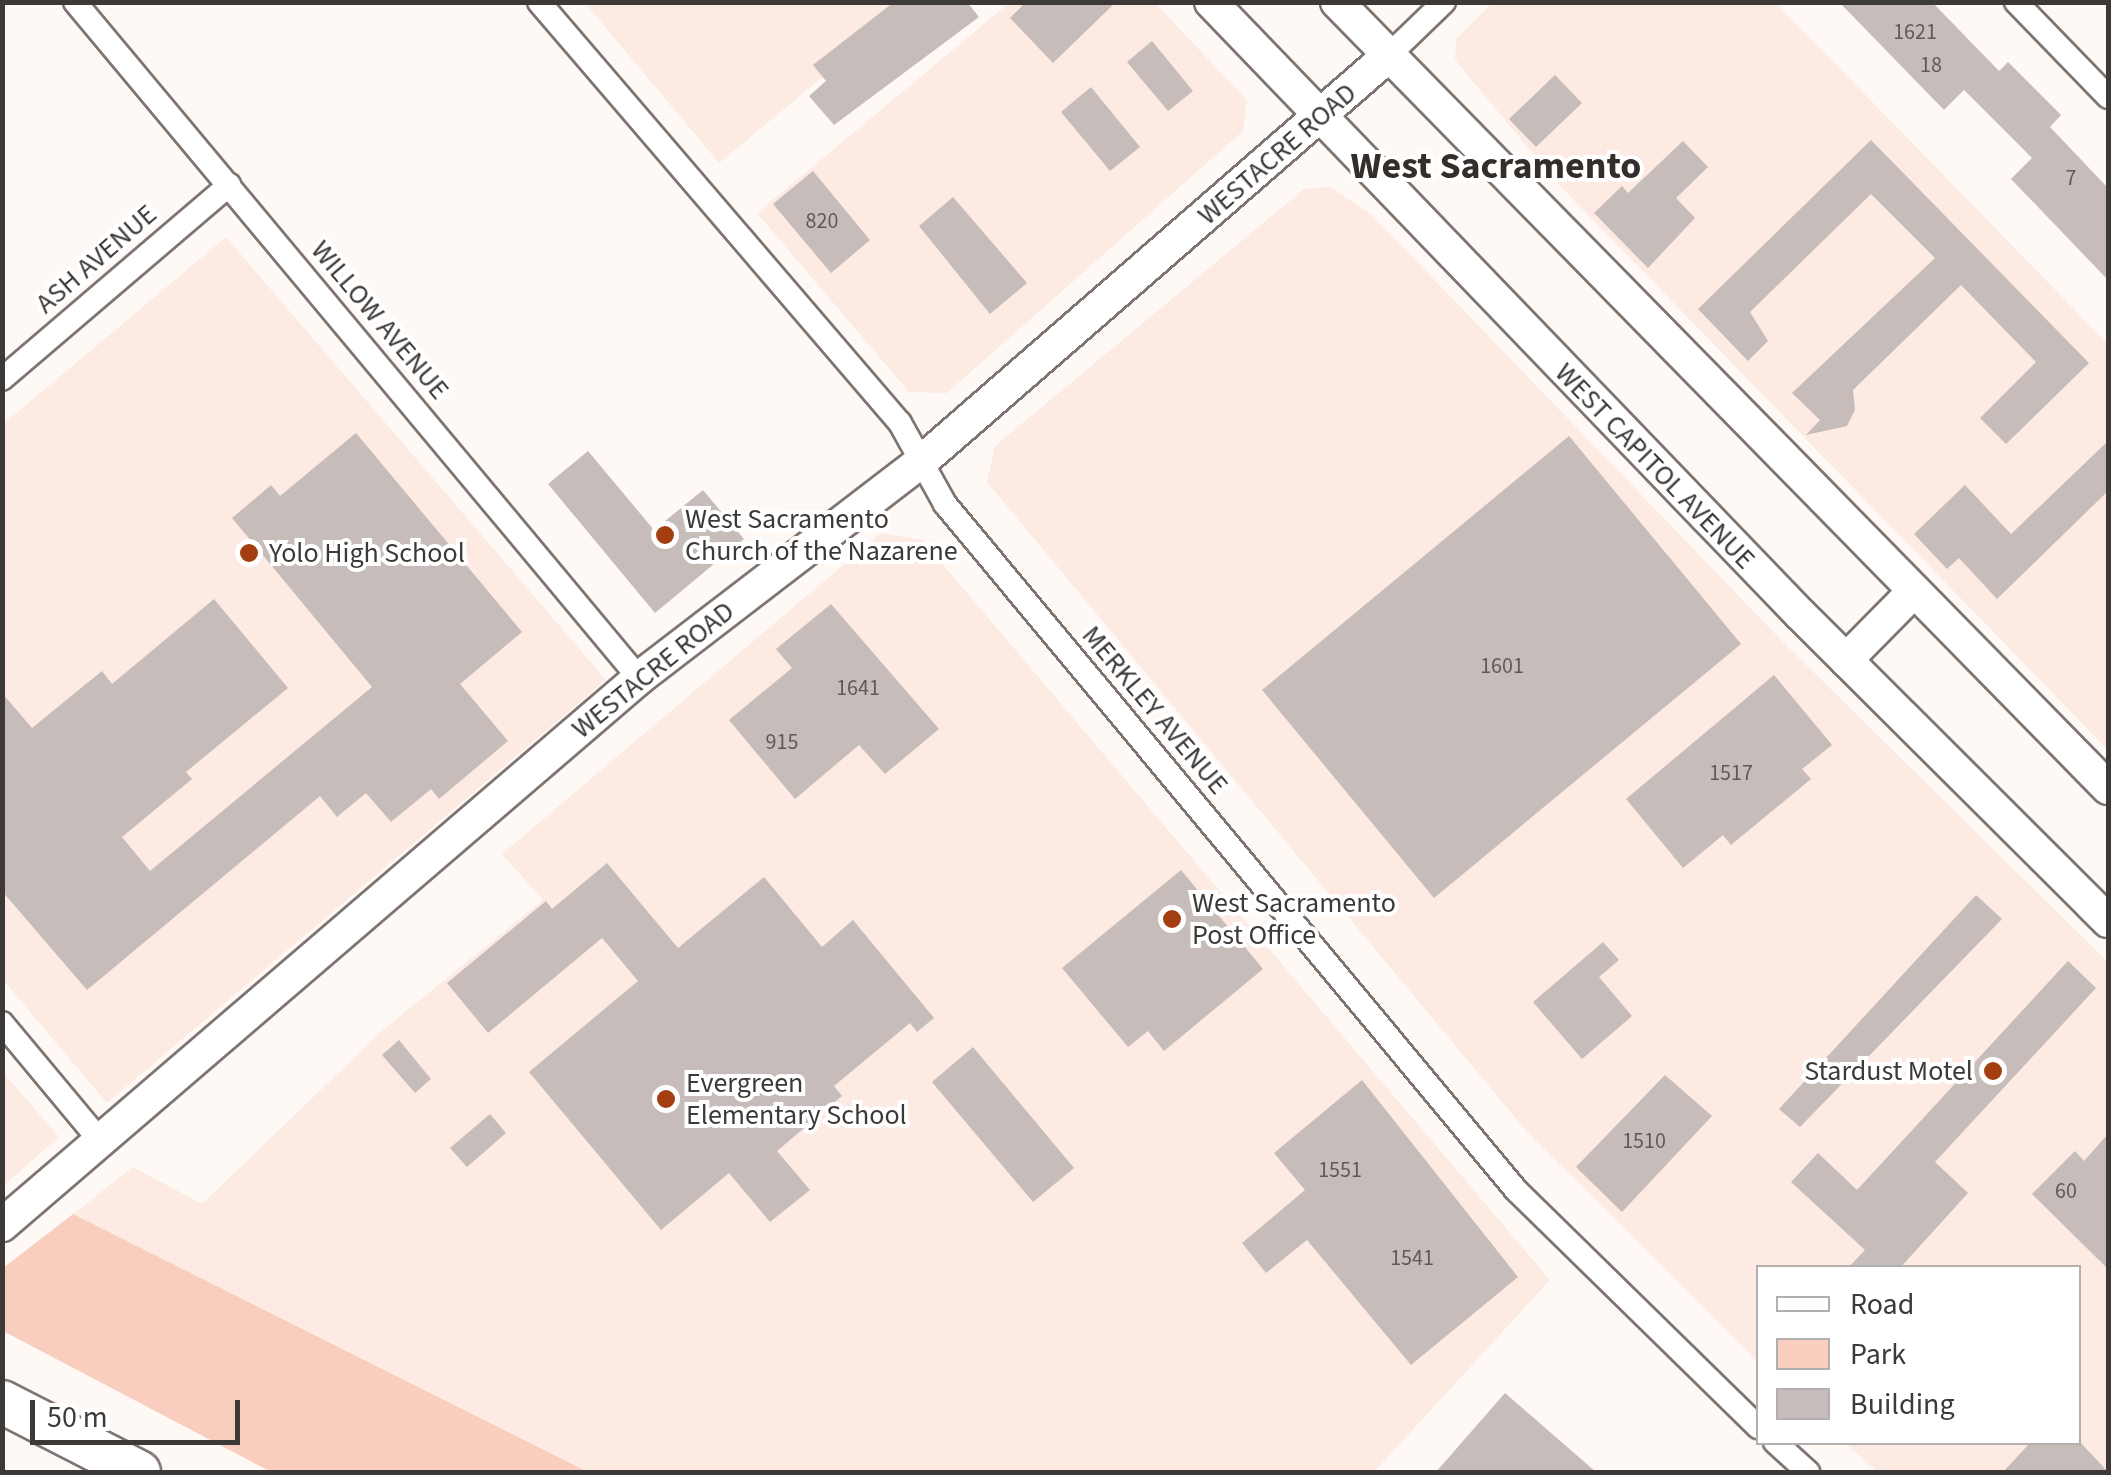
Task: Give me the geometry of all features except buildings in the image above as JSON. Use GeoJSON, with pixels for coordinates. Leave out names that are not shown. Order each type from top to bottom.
{"type":"FeatureCollection","features":[{"type":"Feature","properties":{"kind":"highway"},"geometry":{"type":"LineString","coordinates":[[2,1405],[104,1472]]}},
{"type":"Feature","properties":{"kind":"highway"},"geometry":{"type":"LineString","coordinates":[[2,1405],[139,1472]]}},
{"type":"Feature","properties":{"kind":"main road","name":"WEST CAPITOL AVENUE"},"geometry":{"type":"LineString","coordinates":[[1211,2],[1846,660],[2108,921]]}},
{"type":"Feature","properties":{"kind":"main road"},"geometry":{"type":"LineString","coordinates":[[1336,2],[2108,788]]}},
{"type":"Feature","properties":{"kind":"main road","name":"WESTACRE ROAD"},"geometry":{"type":"LineString","coordinates":[[2,1226],[102,1143],[255,1003],[640,678],[921,462],[1388,56]]}},
{"type":"Feature","properties":{"kind":"main road"},"geometry":{"type":"LineString","coordinates":[[1846,660],[1914,590]]}},
{"type":"Feature","properties":{"kind":"street","name":"WILLOW AVENUE"},"geometry":{"type":"LineString","coordinates":[[74,2],[640,678]]}},
{"type":"Feature","properties":{"kind":"street","name":"MERKLEY AVENUE"},"geometry":{"type":"LineString","coordinates":[[539,2],[900,423],[944,504],[1516,1190],[1756,1425]]}},
{"type":"Feature","properties":{"kind":"street","name":"WESTACRE ROAD"},"geometry":{"type":"LineString","coordinates":[[1388,56],[1444,2]]}},
{"type":"Feature","properties":{"kind":"street"},"geometry":{"type":"LineString","coordinates":[[2016,2],[2108,97]]}},
{"type":"Feature","properties":{"kind":"street","name":"ASH AVENUE"},"geometry":{"type":"LineString","coordinates":[[2,378],[228,185]]}},
{"type":"Feature","properties":{"kind":"street"},"geometry":{"type":"LineString","coordinates":[[2,1023],[102,1143]]}},
{"type":"Feature","properties":{"kind":"street"},"geometry":{"type":"LineString","coordinates":[[1779,1445],[1808,1472]]}},
{"type":"Feature","properties":{"kind":"shaded area"},"geometry":{"type":"Polygon","coordinates":[[[585,3],[912,3],[719,163],[585,3]]]}},
{"type":"Feature","properties":{"kind":"shaded area"},"geometry":{"type":"Polygon","coordinates":[[[1009,3],[1155,3],[1247,100],[1243,131],[947,393],[909,392],[757,213],[1009,3]]]}},
{"type":"Feature","properties":{"kind":"shaded area"},"geometry":{"type":"Polygon","coordinates":[[[1492,3],[1776,3],[2108,344],[2108,750],[1560,186],[1455,60],[1456,39],[1492,3]]]}},
{"type":"Feature","properties":{"kind":"shaded area"},"geometry":{"type":"Polygon","coordinates":[[[1330,187],[1371,214],[1786,645],[2108,962],[2108,1472],[1878,1472],[1847,1445],[2081,1445],[2081,1265],[1756,1265],[1756,1360],[1527,1132],[987,482],[995,446],[1304,189],[1330,187]]]}},
{"type":"Feature","properties":{"kind":"shaded area","name":"Yolo High School"},"geometry":{"type":"Polygon","coordinates":[[[226,237],[606,680],[107,1103],[3,980],[2,425],[226,237]]]}},
{"type":"Feature","properties":{"kind":"shaded area","name":"Evergreen Elementary School"},"geometry":{"type":"Polygon","coordinates":[[[881,533],[922,540],[1550,1280],[1374,1472],[588,1472],[73,1214],[133,1167],[202,1204],[383,1030],[543,900],[502,854],[881,533]]]}},
{"type":"Feature","properties":{"kind":"shaded area"},"geometry":{"type":"Polygon","coordinates":[[[3,1072],[59,1137],[2,1186],[3,1072]]]}},
{"type":"Feature","properties":{"kind":"green space"},"geometry":{"type":"Polygon","coordinates":[[[73,1214],[588,1472],[271,1472],[3,1331],[3,1268],[73,1214]]]}},
{"type":"Feature","properties":{"kind":"place","name":"West Sacramento Church of the Nazarene"},"geometry":{"type":"Point","coordinates":[665,535]}},
{"type":"Feature","properties":{"kind":"place","name":"Yolo High School"},"geometry":{"type":"Point","coordinates":[249,553]}},
{"type":"Feature","properties":{"kind":"place","name":"West Sacramento Post Office"},"geometry":{"type":"Point","coordinates":[1172,919]}},
{"type":"Feature","properties":{"kind":"place","name":"Stardust Motel"},"geometry":{"type":"Point","coordinates":[1993,1071]}},
{"type":"Feature","properties":{"kind":"place","name":"Evergreen Elementary School"},"geometry":{"type":"Point","coordinates":[666,1099]}},
{"type":"Feature","properties":{"kind":"district","name":"West Sacramento"},"geometry":{"type":"Point","coordinates":[1496,167]}}]}
